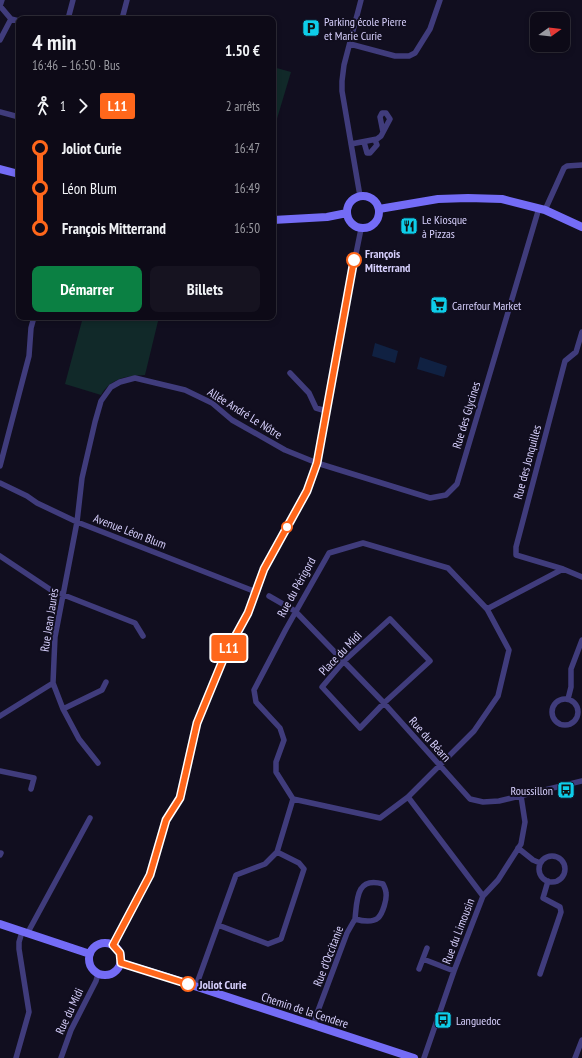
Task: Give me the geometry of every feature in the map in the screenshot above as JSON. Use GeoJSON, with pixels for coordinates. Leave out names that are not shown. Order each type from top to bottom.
{"type":"FeatureCollection","features":[{"type":"Feature","properties":{"kind":"street"},"geometry":{"type":"LineString","coordinates":[[2,0],[0,6],[11,19],[16,21]]}},
{"type":"Feature","properties":{"kind":"street"},"geometry":{"type":"LineString","coordinates":[[69,16],[73,0]]}},
{"type":"Feature","properties":{"kind":"street"},"geometry":{"type":"LineString","coordinates":[[123,16],[127,0]]}},
{"type":"Feature","properties":{"kind":"street"},"geometry":{"type":"LineString","coordinates":[[360,196],[342,91],[342,81],[344,65],[361,0]]}},
{"type":"Feature","properties":{"kind":"street"},"geometry":{"type":"LineString","coordinates":[[350,44],[395,56],[409,56],[415,53],[430,29],[440,0]]}},
{"type":"Feature","properties":{"kind":"street"},"geometry":{"type":"LineString","coordinates":[[0,40],[11,19]]}},
{"type":"Feature","properties":{"kind":"street"},"geometry":{"type":"LineString","coordinates":[[0,112],[16,116]]}},
{"type":"Feature","properties":{"kind":"street"},"geometry":{"type":"LineString","coordinates":[[351,144],[376,140],[383,132]]}},
{"type":"Feature","properties":{"kind":"street"},"geometry":{"type":"LineString","coordinates":[[364,142],[367,153],[370,153],[377,145],[376,140]]}},
{"type":"Feature","properties":{"kind":"street","name":"Rue des Glycines"},"geometry":{"type":"LineString","coordinates":[[317,463],[430,498],[446,495],[457,484],[542,209],[564,168],[582,165]]}},
{"type":"Feature","properties":{"kind":"street"},"geometry":{"type":"LineString","coordinates":[[0,169],[16,173]]}},
{"type":"Feature","properties":{"kind":"street"},"geometry":{"type":"LineString","coordinates":[[360,196],[367,196],[373,199],[377,203],[379,209],[378,220],[375,224],[371,227],[361,229],[351,224],[347,214],[347,209],[351,201],[360,196]]}},
{"type":"Feature","properties":{"kind":"street"},"geometry":{"type":"LineString","coordinates":[[379,209],[438,199],[502,199],[542,209],[582,227]]}},
{"type":"Feature","properties":{"kind":"street"},"geometry":{"type":"LineString","coordinates":[[276,220],[327,217],[347,214]]}},
{"type":"Feature","properties":{"kind":"street"},"geometry":{"type":"LineString","coordinates":[[113,945],[150,875],[166,820],[180,798],[197,723],[225,655],[248,613],[264,569],[307,491],[317,463],[343,318],[361,229]]}},
{"type":"Feature","properties":{"kind":"street"},"geometry":{"type":"LineString","coordinates":[[0,466],[28,356],[33,320]]}},
{"type":"Feature","properties":{"kind":"street","name":"Rue des Jonquilles"},"geometry":{"type":"LineString","coordinates":[[563,568],[516,555],[516,547],[565,361],[576,352],[582,332]]}},
{"type":"Feature","properties":{"kind":"street"},"geometry":{"type":"LineString","coordinates":[[290,373],[309,393],[316,408],[326,411]]}},
{"type":"Feature","properties":{"kind":"street","name":"Allée André Le Nôtre"},"geometry":{"type":"LineString","coordinates":[[77,522],[82,478],[101,400],[111,387],[128,379],[135,378],[185,390],[212,403],[232,420],[285,450],[317,463]]}},
{"type":"Feature","properties":{"kind":"street","name":"Avenue Léon Blum"},"geometry":{"type":"LineString","coordinates":[[0,483],[77,522],[256,592]]}},
{"type":"Feature","properties":{"kind":"street","name":"Rue Jean Jaurès"},"geometry":{"type":"LineString","coordinates":[[53,683],[55,637],[77,522]]}},
{"type":"Feature","properties":{"kind":"street","name":"Rue du Périgord"},"geometry":{"type":"LineString","coordinates":[[363,543],[448,568],[487,609],[509,650],[498,696],[474,731],[408,797],[380,818],[293,799],[276,772],[276,762],[284,740],[280,728],[256,702],[254,690],[295,611],[328,552],[363,543]]}},
{"type":"Feature","properties":{"kind":"street"},"geometry":{"type":"LineString","coordinates":[[0,556],[51,590],[135,623],[143,636]]}},
{"type":"Feature","properties":{"kind":"street"},"geometry":{"type":"LineString","coordinates":[[487,609],[563,568],[582,577]]}},
{"type":"Feature","properties":{"kind":"street","name":"Rue du Béarn"},"geometry":{"type":"LineString","coordinates":[[269,596],[295,611],[384,703],[470,799],[483,802],[499,801],[582,781]]}},
{"type":"Feature","properties":{"kind":"street","name":"Place du Midi"},"geometry":{"type":"LineString","coordinates":[[390,619],[430,661],[384,703],[360,728],[322,687],[344,661],[390,619]]}},
{"type":"Feature","properties":{"kind":"street"},"geometry":{"type":"LineString","coordinates":[[568,699],[571,687],[571,669],[582,640]]}},
{"type":"Feature","properties":{"kind":"street"},"geometry":{"type":"LineString","coordinates":[[63,709],[102,690],[106,682]]}},
{"type":"Feature","properties":{"kind":"street"},"geometry":{"type":"LineString","coordinates":[[0,716],[53,683],[63,709],[79,739],[98,763]]}},
{"type":"Feature","properties":{"kind":"street"},"geometry":{"type":"LineString","coordinates":[[568,699],[576,704],[578,711],[577,718],[574,722],[566,726],[557,723],[552,717],[552,709],[556,702],[568,699]]}},
{"type":"Feature","properties":{"kind":"street"},"geometry":{"type":"LineString","coordinates":[[0,770],[34,778],[31,789]]}},
{"type":"Feature","properties":{"kind":"street","name":"Rue du Limousin"},"geometry":{"type":"LineString","coordinates":[[424,1058],[454,971],[483,896],[498,880],[521,844],[525,822],[521,796]]}},
{"type":"Feature","properties":{"kind":"street"},"geometry":{"type":"LineString","coordinates":[[408,797],[483,896]]}},
{"type":"Feature","properties":{"kind":"street"},"geometry":{"type":"LineString","coordinates":[[196,986],[236,876],[265,864],[277,852],[293,799]]}},
{"type":"Feature","properties":{"kind":"street"},"geometry":{"type":"LineString","coordinates":[[16,1058],[29,1012],[19,942],[90,818]]}},
{"type":"Feature","properties":{"kind":"street"},"geometry":{"type":"LineString","coordinates":[[518,848],[533,860],[540,863]]}},
{"type":"Feature","properties":{"kind":"street"},"geometry":{"type":"LineString","coordinates":[[218,925],[268,944],[281,939],[304,870],[299,863],[277,852]]}},
{"type":"Feature","properties":{"kind":"street"},"geometry":{"type":"LineString","coordinates":[[551,855],[558,856],[564,862],[566,869],[563,876],[557,881],[548,881],[541,875],[539,868],[540,863],[544,858],[551,855]]}},
{"type":"Feature","properties":{"kind":"street","name":"Rue d’Occitanie"},"geometry":{"type":"LineString","coordinates":[[314,1025],[347,933],[356,919],[356,900],[360,890],[366,883],[375,881],[382,884],[386,892],[385,901],[378,918],[370,921],[356,919]]}},
{"type":"Feature","properties":{"kind":"street"},"geometry":{"type":"LineString","coordinates":[[540,974],[561,912],[560,907],[543,898],[548,881]]}},
{"type":"Feature","properties":{"kind":"street"},"geometry":{"type":"LineString","coordinates":[[0,924],[90,954]]}},
{"type":"Feature","properties":{"kind":"street"},"geometry":{"type":"LineString","coordinates":[[105,943],[113,945],[120,953],[121,963],[119,967],[112,974],[98,974],[90,965],[89,960],[92,950],[98,945],[105,943]]}},
{"type":"Feature","properties":{"kind":"street"},"geometry":{"type":"LineString","coordinates":[[419,969],[427,948]]}},
{"type":"Feature","properties":{"kind":"street"},"geometry":{"type":"LineString","coordinates":[[423,959],[454,971]]}},
{"type":"Feature","properties":{"kind":"street","name":"Chemin de la Cendere"},"geometry":{"type":"LineString","coordinates":[[121,963],[196,986],[414,1058]]}},
{"type":"Feature","properties":{"kind":"street","name":"Rue du Midi"},"geometry":{"type":"LineString","coordinates":[[61,1058],[71,1030],[96,981],[98,974]]}},
{"type":"Feature","properties":{"kind":"street"},"geometry":{"type":"LineString","coordinates":[[575,1058],[582,1040]]}},
{"type":"Feature","properties":{"kind":"green space"},"geometry":{"type":"Polygon","coordinates":[[[276,68],[291,72],[276,122],[276,68]]]}},
{"type":"Feature","properties":{"kind":"green space"},"geometry":{"type":"Polygon","coordinates":[[[82,320],[158,320],[145,375],[125,377],[114,381],[101,395],[65,384],[82,320]]]}},
{"type":"Feature","properties":{"kind":"water"},"geometry":{"type":"Polygon","coordinates":[[[375,343],[398,351],[395,363],[372,356],[375,343]]]}},
{"type":"Feature","properties":{"kind":"water"},"geometry":{"type":"Polygon","coordinates":[[[420,357],[447,366],[444,377],[417,369],[420,357]]]}},
{"type":"Feature","properties":{"kind":"bus line","name":"L11"},"geometry":{"type":"LineString","coordinates":[[188,984],[121,963],[120,953],[113,945],[150,875],[166,820],[180,798],[197,723],[225,655],[248,613],[264,569],[307,491],[317,463],[354,260]]}},
{"type":"Feature","properties":{"kind":"place","name":"Parking école Pierre et Marie Curie"},"geometry":{"type":"Point","coordinates":[311,28]}},
{"type":"Feature","properties":{"kind":"place","name":"Le Kiosque à Pizzas"},"geometry":{"type":"Point","coordinates":[409,226]}},
{"type":"Feature","properties":{"kind":"place","name":"François Mitterrand"},"geometry":{"type":"Point","coordinates":[354,260]}},
{"type":"Feature","properties":{"kind":"place","name":"Carrefour Market"},"geometry":{"type":"Point","coordinates":[439,305]}},
{"type":"Feature","properties":{"kind":"place","name":"Roussillon"},"geometry":{"type":"Point","coordinates":[566,790]}},
{"type":"Feature","properties":{"kind":"place","name":"Joliot Curie"},"geometry":{"type":"Point","coordinates":[188,984]}},
{"type":"Feature","properties":{"kind":"place","name":"Languedoc"},"geometry":{"type":"Point","coordinates":[443,1020]}}]}
